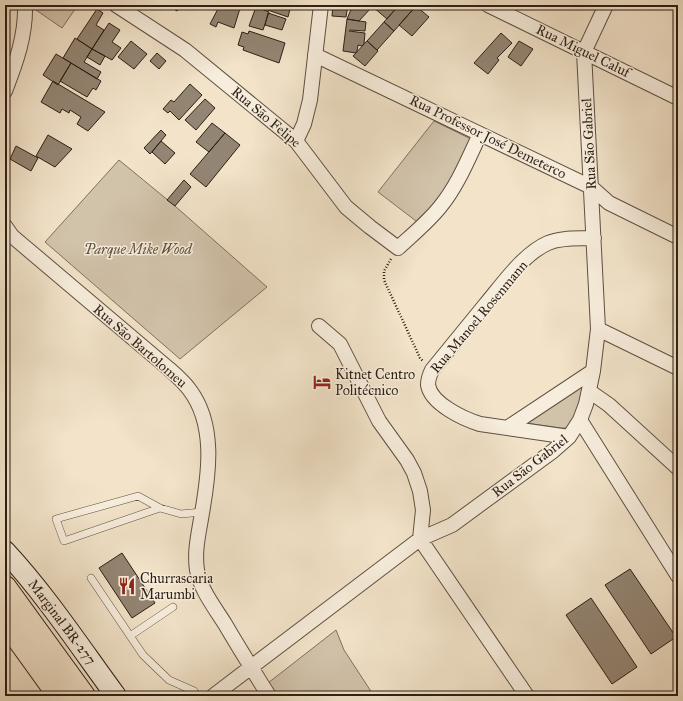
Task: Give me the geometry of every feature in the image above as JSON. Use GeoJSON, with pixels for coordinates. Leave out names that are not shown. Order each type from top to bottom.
{"type":"FeatureCollection","features":[{"type":"Feature","properties":{"kind":"highway"},"geometry":{"type":"LineString","coordinates":[[5,587],[84,696]]}},
{"type":"Feature","properties":{"kind":"highway"},"geometry":{"type":"LineString","coordinates":[[5,621],[59,696]]}},
{"type":"Feature","properties":{"kind":"main road","name":"Marginal BR-277"},"geometry":{"type":"LineString","coordinates":[[5,551],[61,619],[116,696]]}},
{"type":"Feature","properties":{"kind":"street"},"geometry":{"type":"LineString","coordinates":[[5,91],[20,49],[24,28],[25,5]]}},
{"type":"Feature","properties":{"kind":"street","name":"Rua São Felipe"},"geometry":{"type":"LineString","coordinates":[[116,5],[180,46],[296,141],[346,207],[398,248]]}},
{"type":"Feature","properties":{"kind":"street"},"geometry":{"type":"LineString","coordinates":[[296,141],[307,112],[321,5]]}},
{"type":"Feature","properties":{"kind":"street","name":"Rua Miguel Caluf"},"geometry":{"type":"LineString","coordinates":[[488,5],[678,98]]}},
{"type":"Feature","properties":{"kind":"street"},"geometry":{"type":"LineString","coordinates":[[584,52],[606,5]]}},
{"type":"Feature","properties":{"kind":"street","name":"Rua São Gabriel"},"geometry":{"type":"LineString","coordinates":[[213,696],[420,539],[452,525],[554,451],[569,437],[580,420],[593,371],[598,329],[584,52]]}},
{"type":"Feature","properties":{"kind":"street","name":"Rua Professor José Demeterco"},"geometry":{"type":"LineString","coordinates":[[315,55],[591,187],[610,203],[678,237]]}},
{"type":"Feature","properties":{"kind":"street"},"geometry":{"type":"LineString","coordinates":[[398,248],[427,222],[451,193],[480,134]]}},
{"type":"Feature","properties":{"kind":"street","name":"Rua São Bartolomeu"},"geometry":{"type":"LineString","coordinates":[[7,231],[180,378],[190,390],[198,404],[204,420],[207,438],[208,469],[197,546],[197,571],[203,587],[269,696]]}},
{"type":"Feature","properties":{"kind":"street","name":"Rua Manoel Rosenmann"},"geometry":{"type":"LineString","coordinates":[[569,437],[474,422],[449,410],[434,396],[428,385],[432,370],[504,282],[525,259],[536,250],[554,241],[594,238]]}},
{"type":"Feature","properties":{"kind":"street"},"geometry":{"type":"LineString","coordinates":[[319,326],[340,344],[379,421],[407,460],[414,474],[420,491],[423,510],[420,539],[527,696]]}},
{"type":"Feature","properties":{"kind":"street"},"geometry":{"type":"LineString","coordinates":[[598,329],[678,368]]}},
{"type":"Feature","properties":{"kind":"street"},"geometry":{"type":"LineString","coordinates":[[507,428],[593,371]]}},
{"type":"Feature","properties":{"kind":"street"},"geometry":{"type":"LineString","coordinates":[[588,391],[609,405],[678,468]]}},
{"type":"Feature","properties":{"kind":"street"},"geometry":{"type":"LineString","coordinates":[[580,420],[678,576]]}},
{"type":"Feature","properties":{"kind":"lane"},"geometry":{"type":"LineString","coordinates":[[160,508],[64,541],[56,519],[138,496],[160,508],[180,514],[202,512]]}},
{"type":"Feature","properties":{"kind":"lane"},"geometry":{"type":"LineString","coordinates":[[91,578],[143,655],[169,680],[194,691],[198,696]]}},
{"type":"Feature","properties":{"kind":"lane"},"geometry":{"type":"LineString","coordinates":[[130,636],[173,607]]}},
{"type":"Feature","properties":{"kind":"path"},"geometry":{"type":"LineString","coordinates":[[398,248],[384,271],[384,280],[420,358],[432,370]]}},
{"type":"Feature","properties":{"kind":"green space"},"geometry":{"type":"Polygon","coordinates":[[[35,5],[78,5],[62,28],[36,10],[35,5]]]}},
{"type":"Feature","properties":{"kind":"green space"},"geometry":{"type":"Polygon","coordinates":[[[434,121],[471,139],[458,169],[440,199],[416,221],[378,192],[434,121]]]}},
{"type":"Feature","properties":{"kind":"green space","name":"Parque Mike Wood"},"geometry":{"type":"Polygon","coordinates":[[[119,160],[175,206],[267,287],[180,359],[45,242],[119,160]]]}},
{"type":"Feature","properties":{"kind":"green space"},"geometry":{"type":"Polygon","coordinates":[[[580,387],[582,389],[579,407],[569,428],[526,423],[580,387]]]}},
{"type":"Feature","properties":{"kind":"green space"},"geometry":{"type":"Polygon","coordinates":[[[336,630],[344,650],[374,696],[276,696],[268,683],[336,630]]]}},
{"type":"Feature","properties":{"kind":"building"},"geometry":{"type":"Polygon","coordinates":[[[167,5],[181,5],[177,11],[167,5]]]}},
{"type":"Feature","properties":{"kind":"building"},"geometry":{"type":"Polygon","coordinates":[[[220,5],[241,5],[234,28],[218,22],[216,27],[210,24],[220,5]]]}},
{"type":"Feature","properties":{"kind":"building"},"geometry":{"type":"Polygon","coordinates":[[[253,5],[291,5],[288,17],[253,5]]]}},
{"type":"Feature","properties":{"kind":"building"},"geometry":{"type":"Polygon","coordinates":[[[333,5],[348,5],[346,17],[332,16],[333,5]]]}},
{"type":"Feature","properties":{"kind":"building"},"geometry":{"type":"Polygon","coordinates":[[[353,5],[366,5],[370,9],[359,21],[347,19],[353,5]]]}},
{"type":"Feature","properties":{"kind":"building"},"geometry":{"type":"Polygon","coordinates":[[[366,5],[375,5],[371,9],[366,5]]]}},
{"type":"Feature","properties":{"kind":"building"},"geometry":{"type":"Polygon","coordinates":[[[375,5],[399,5],[387,19],[373,7],[375,5]]]}},
{"type":"Feature","properties":{"kind":"building"},"geometry":{"type":"Polygon","coordinates":[[[399,5],[417,5],[394,31],[384,22],[399,5]]]}},
{"type":"Feature","properties":{"kind":"building"},"geometry":{"type":"Polygon","coordinates":[[[416,6],[429,17],[412,36],[399,25],[416,6]]]}},
{"type":"Feature","properties":{"kind":"building"},"geometry":{"type":"Polygon","coordinates":[[[256,7],[269,12],[263,30],[249,26],[256,7]]]}},
{"type":"Feature","properties":{"kind":"building"},"geometry":{"type":"Polygon","coordinates":[[[97,9],[103,13],[96,25],[104,30],[92,49],[77,39],[97,9]]]}},
{"type":"Feature","properties":{"kind":"building"},"geometry":{"type":"Polygon","coordinates":[[[268,13],[286,19],[282,30],[265,25],[268,13]]]}},
{"type":"Feature","properties":{"kind":"building"},"geometry":{"type":"Polygon","coordinates":[[[347,19],[366,22],[365,31],[349,31],[365,33],[364,44],[362,46],[358,45],[356,53],[343,51],[347,19]]]}},
{"type":"Feature","properties":{"kind":"building"},"geometry":{"type":"Polygon","coordinates":[[[384,22],[394,31],[377,50],[367,41],[384,22]]]}},
{"type":"Feature","properties":{"kind":"building"},"geometry":{"type":"Polygon","coordinates":[[[109,23],[120,30],[112,42],[121,48],[112,60],[92,49],[109,23]]]}},
{"type":"Feature","properties":{"kind":"building"},"geometry":{"type":"Polygon","coordinates":[[[249,31],[285,43],[279,63],[243,50],[244,47],[238,45],[242,32],[248,34],[249,31]]]}},
{"type":"Feature","properties":{"kind":"building"},"geometry":{"type":"Polygon","coordinates":[[[501,33],[512,43],[497,58],[499,60],[488,74],[474,63],[501,33]]]}},
{"type":"Feature","properties":{"kind":"building"},"geometry":{"type":"Polygon","coordinates":[[[75,38],[92,49],[84,62],[101,72],[97,79],[63,58],[75,38]]]}},
{"type":"Feature","properties":{"kind":"building"},"geometry":{"type":"Polygon","coordinates":[[[131,41],[147,54],[134,69],[118,57],[131,41]]]}},
{"type":"Feature","properties":{"kind":"building"},"geometry":{"type":"Polygon","coordinates":[[[367,41],[378,51],[365,66],[353,56],[367,41]]]}},
{"type":"Feature","properties":{"kind":"building"},"geometry":{"type":"Polygon","coordinates":[[[519,41],[533,49],[521,66],[508,57],[519,41]]]}},
{"type":"Feature","properties":{"kind":"building"},"geometry":{"type":"Polygon","coordinates":[[[92,49],[105,56],[100,65],[87,57],[92,49]]]}},
{"type":"Feature","properties":{"kind":"building"},"geometry":{"type":"Polygon","coordinates":[[[157,53],[166,61],[159,69],[150,61],[157,53]]]}},
{"type":"Feature","properties":{"kind":"building"},"geometry":{"type":"Polygon","coordinates":[[[56,54],[71,63],[58,85],[43,75],[56,54]]]}},
{"type":"Feature","properties":{"kind":"building"},"geometry":{"type":"Polygon","coordinates":[[[71,63],[101,81],[96,90],[93,88],[87,97],[60,81],[71,63]]]}},
{"type":"Feature","properties":{"kind":"building"},"geometry":{"type":"Polygon","coordinates":[[[53,81],[105,112],[88,131],[77,124],[81,117],[70,110],[69,113],[62,109],[60,113],[41,102],[53,81]]]}},
{"type":"Feature","properties":{"kind":"building"},"geometry":{"type":"Polygon","coordinates":[[[190,84],[202,95],[179,120],[170,111],[168,113],[163,109],[171,100],[174,102],[190,84]]]}},
{"type":"Feature","properties":{"kind":"building"},"geometry":{"type":"Polygon","coordinates":[[[205,99],[215,108],[196,130],[185,120],[205,99]]]}},
{"type":"Feature","properties":{"kind":"building"},"geometry":{"type":"Polygon","coordinates":[[[212,123],[225,133],[209,152],[196,142],[212,123]]]}},
{"type":"Feature","properties":{"kind":"building"},"geometry":{"type":"Polygon","coordinates":[[[161,130],[166,135],[150,154],[144,148],[161,130]]]}},
{"type":"Feature","properties":{"kind":"building"},"geometry":{"type":"Polygon","coordinates":[[[225,133],[240,145],[206,187],[190,174],[225,133]]]}},
{"type":"Feature","properties":{"kind":"building"},"geometry":{"type":"Polygon","coordinates":[[[48,135],[72,149],[55,167],[36,156],[48,135]]]}},
{"type":"Feature","properties":{"kind":"building"},"geometry":{"type":"Polygon","coordinates":[[[161,141],[175,153],[165,164],[152,152],[161,141]]]}},
{"type":"Feature","properties":{"kind":"building"},"geometry":{"type":"Polygon","coordinates":[[[16,146],[38,158],[31,171],[10,159],[16,146]]]}},
{"type":"Feature","properties":{"kind":"building"},"geometry":{"type":"Polygon","coordinates":[[[184,180],[191,187],[175,206],[167,200],[184,180]]]}},
{"type":"Feature","properties":{"kind":"building","name":"Churrascaria Marumbi"},"geometry":{"type":"Polygon","coordinates":[[[122,553],[155,603],[132,618],[99,568],[122,553]]]}},
{"type":"Feature","properties":{"kind":"building"},"geometry":{"type":"Polygon","coordinates":[[[630,569],[676,637],[651,654],[605,585],[630,569]]]}},
{"type":"Feature","properties":{"kind":"building"},"geometry":{"type":"Polygon","coordinates":[[[591,598],[637,667],[612,684],[566,615],[591,598]]]}},
{"type":"Feature","properties":{"kind":"place","name":"Kitnet Centro Politécnico"},"geometry":{"type":"Point","coordinates":[322,382]}},
{"type":"Feature","properties":{"kind":"place","name":"Churrascaria Marumbi"},"geometry":{"type":"Point","coordinates":[127,586]}}]}
